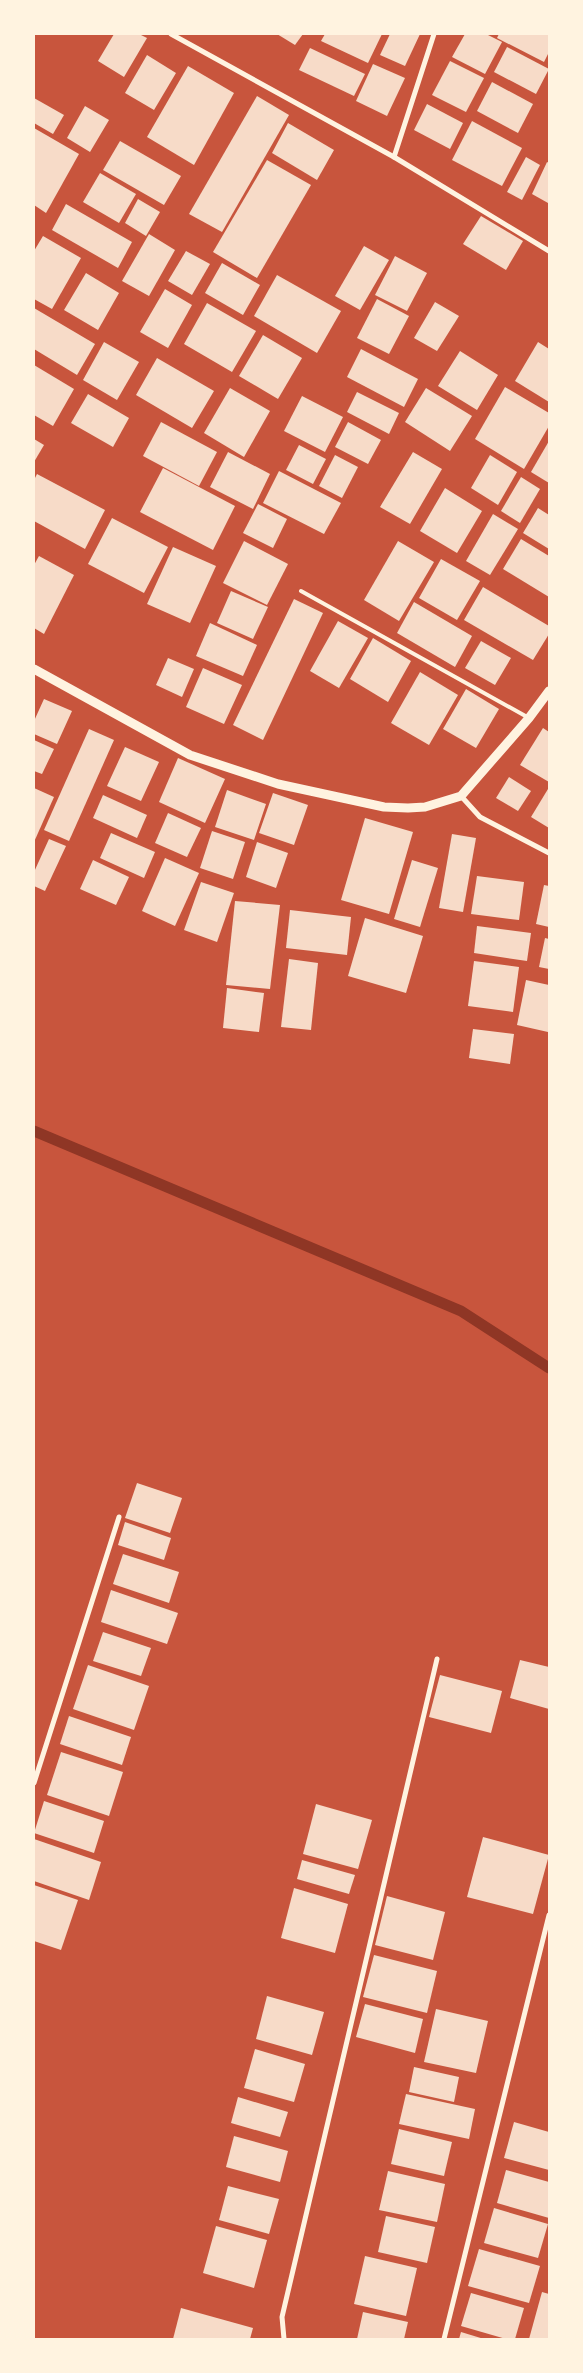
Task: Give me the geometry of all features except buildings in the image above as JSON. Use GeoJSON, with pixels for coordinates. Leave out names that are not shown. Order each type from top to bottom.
{"type":"FeatureCollection","features":[{"type":"Feature","properties":{"kind":"street"},"geometry":{"type":"LineString","coordinates":[[171,34],[394,157],[549,251]]}},
{"type":"Feature","properties":{"kind":"street"},"geometry":{"type":"LineString","coordinates":[[394,157],[434,34]]}},
{"type":"Feature","properties":{"kind":"street"},"geometry":{"type":"LineString","coordinates":[[34,669],[190,755],[278,784],[384,807],[425,807],[461,796],[529,718],[549,691]]}},
{"type":"Feature","properties":{"kind":"street"},"geometry":{"type":"LineString","coordinates":[[461,796],[480,817],[549,853]]}},
{"type":"Feature","properties":{"kind":"street"},"geometry":{"type":"LineString","coordinates":[[34,1784],[119,1517]]}},
{"type":"Feature","properties":{"kind":"street"},"geometry":{"type":"LineString","coordinates":[[284,2339],[282,2317],[437,1659]]}},
{"type":"Feature","properties":{"kind":"street"},"geometry":{"type":"LineString","coordinates":[[444,2339],[549,1915]]}},
{"type":"Feature","properties":{"kind":"lane"},"geometry":{"type":"LineString","coordinates":[[301,591],[529,718]]}},
{"type":"Feature","properties":{"kind":"waterway"},"geometry":{"type":"LineString","coordinates":[[34,1131],[461,1311],[549,1368]]}}]}
